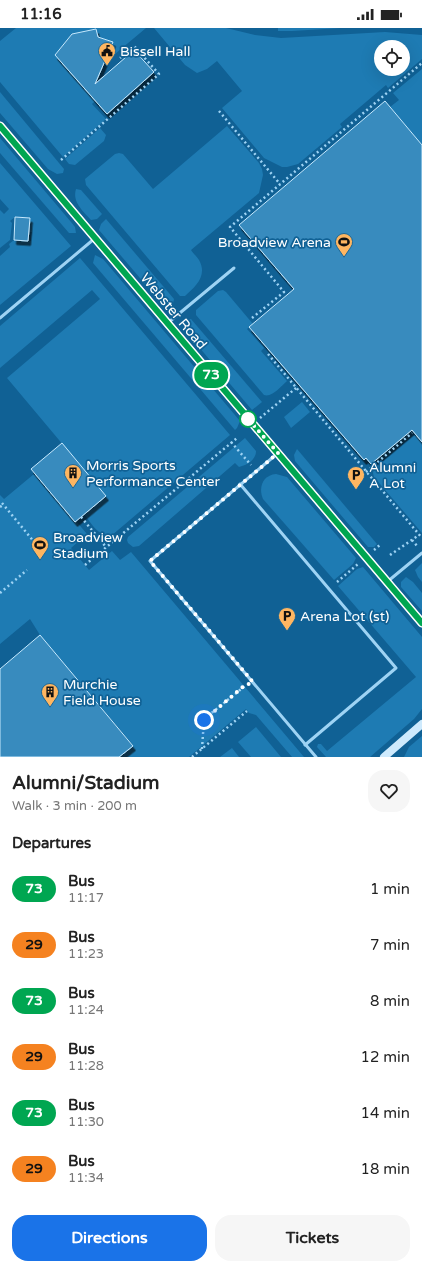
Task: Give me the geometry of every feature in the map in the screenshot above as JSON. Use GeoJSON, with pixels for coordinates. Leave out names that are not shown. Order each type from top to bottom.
{"type":"FeatureCollection","features":[{"type":"Feature","properties":{"kind":"street","name":"Webster Road"},"geometry":{"type":"LineString","coordinates":[[0,126],[422,623]]}},
{"type":"Feature","properties":{"kind":"street"},"geometry":{"type":"LineString","coordinates":[[386,756],[422,724]]}},
{"type":"Feature","properties":{"kind":"lane"},"geometry":{"type":"LineString","coordinates":[[0,318],[95,238]]}},
{"type":"Feature","properties":{"kind":"lane"},"geometry":{"type":"LineString","coordinates":[[168,323],[234,268]]}},
{"type":"Feature","properties":{"kind":"lane"},"geometry":{"type":"LineString","coordinates":[[278,453],[150,561],[316,757]]}},
{"type":"Feature","properties":{"kind":"lane"},"geometry":{"type":"LineString","coordinates":[[240,484],[396,668],[305,745]]}},
{"type":"Feature","properties":{"kind":"lane"},"geometry":{"type":"LineString","coordinates":[[387,582],[422,553]]}},
{"type":"Feature","properties":{"kind":"path"},"geometry":{"type":"LineString","coordinates":[[61,160],[159,74],[134,46],[120,58]]}},
{"type":"Feature","properties":{"kind":"path"},"geometry":{"type":"LineString","coordinates":[[252,318],[284,292],[230,227],[422,63]]}},
{"type":"Feature","properties":{"kind":"path"},"geometry":{"type":"LineString","coordinates":[[219,111],[280,185]]}},
{"type":"Feature","properties":{"kind":"path"},"geometry":{"type":"LineString","coordinates":[[268,354],[422,538]]}},
{"type":"Feature","properties":{"kind":"path"},"geometry":{"type":"LineString","coordinates":[[253,424],[296,388]]}},
{"type":"Feature","properties":{"kind":"path"},"geometry":{"type":"LineString","coordinates":[[366,472],[412,433]]}},
{"type":"Feature","properties":{"kind":"path"},"geometry":{"type":"LineString","coordinates":[[85,565],[237,438]]}},
{"type":"Feature","properties":{"kind":"path"},"geometry":{"type":"LineString","coordinates":[[231,442],[250,465]]}},
{"type":"Feature","properties":{"kind":"path"},"geometry":{"type":"LineString","coordinates":[[0,507],[2,504],[40,549]]}},
{"type":"Feature","properties":{"kind":"path"},"geometry":{"type":"LineString","coordinates":[[81,517],[106,547]]}},
{"type":"Feature","properties":{"kind":"path"},"geometry":{"type":"LineString","coordinates":[[390,554],[419,535]]}},
{"type":"Feature","properties":{"kind":"path"},"geometry":{"type":"LineString","coordinates":[[0,593],[27,570]]}},
{"type":"Feature","properties":{"kind":"path"},"geometry":{"type":"LineString","coordinates":[[202,748],[204,720],[244,686],[253,682]]}},
{"type":"Feature","properties":{"kind":"path"},"geometry":{"type":"LineString","coordinates":[[192,757],[247,711]]}},
{"type":"Feature","properties":{"kind":"shaded area"},"geometry":{"type":"Polygon","coordinates":[[[16,28],[146,28],[115,54],[110,49],[113,42],[98,37],[96,29],[72,34],[55,55],[96,100],[92,104],[106,119],[63,157],[0,82],[0,41],[16,28]]]}},
{"type":"Feature","properties":{"kind":"shaded area"},"geometry":{"type":"Polygon","coordinates":[[[154,28],[226,28],[255,35],[281,38],[385,32],[422,35],[422,59],[410,69],[410,40],[374,40],[374,76],[402,76],[388,88],[386,85],[340,124],[342,127],[298,164],[287,167],[282,167],[264,158],[222,108],[242,91],[217,61],[207,69],[197,73],[185,65],[154,28]]]}},
{"type":"Feature","properties":{"kind":"shaded area"},"geometry":{"type":"Polygon","coordinates":[[[278,28],[341,28],[278,31],[278,28]]]}},
{"type":"Feature","properties":{"kind":"shaded area"},"geometry":{"type":"Polygon","coordinates":[[[422,69],[422,145],[390,107],[399,100],[393,93],[422,69]]]}},
{"type":"Feature","properties":{"kind":"shaded area"},"geometry":{"type":"Polygon","coordinates":[[[0,92],[64,169],[63,173],[57,174],[48,169],[0,113],[0,92]]]}},
{"type":"Feature","properties":{"kind":"shaded area"},"geometry":{"type":"Polygon","coordinates":[[[227,126],[259,163],[262,169],[263,175],[259,193],[191,250],[199,260],[202,271],[201,276],[199,281],[189,293],[185,296],[180,296],[86,185],[85,179],[115,154],[119,153],[123,154],[153,189],[227,126]]]}},
{"type":"Feature","properties":{"kind":"shaded area"},"geometry":{"type":"Polygon","coordinates":[[[100,128],[106,135],[104,141],[75,165],[69,164],[65,159],[100,128]]]}},
{"type":"Feature","properties":{"kind":"shaded area"},"geometry":{"type":"Polygon","coordinates":[[[0,138],[75,227],[76,233],[69,233],[0,153],[0,138]]]}},
{"type":"Feature","properties":{"kind":"shaded area"},"geometry":{"type":"Polygon","coordinates":[[[0,163],[71,246],[0,305],[0,256],[10,247],[9,244],[14,240],[31,241],[32,232],[29,232],[30,218],[15,217],[10,221],[12,223],[10,240],[0,248],[0,210],[4,214],[9,209],[0,199],[0,163]]]}},
{"type":"Feature","properties":{"kind":"shaded area"},"geometry":{"type":"Polygon","coordinates":[[[76,189],[81,190],[102,214],[97,219],[91,220],[79,206],[75,194],[76,189]]]}},
{"type":"Feature","properties":{"kind":"shaded area"},"geometry":{"type":"Polygon","coordinates":[[[106,219],[174,299],[173,304],[164,303],[157,298],[99,230],[101,224],[106,219]]]}},
{"type":"Feature","properties":{"kind":"shaded area"},"geometry":{"type":"Polygon","coordinates":[[[95,255],[103,259],[240,421],[235,430],[93,263],[95,255]]]}},
{"type":"Feature","properties":{"kind":"shaded area"},"geometry":{"type":"Polygon","coordinates":[[[80,258],[230,435],[111,536],[102,534],[92,525],[84,514],[106,496],[7,378],[100,299],[92,290],[0,368],[0,326],[80,258]]]}},
{"type":"Feature","properties":{"kind":"shaded area"},"geometry":{"type":"Polygon","coordinates":[[[223,290],[253,324],[247,329],[264,348],[261,351],[287,381],[270,395],[264,395],[196,315],[196,310],[218,291],[223,290]]]}},
{"type":"Feature","properties":{"kind":"shaded area"},"geometry":{"type":"Polygon","coordinates":[[[191,319],[262,402],[252,410],[188,334],[186,322],[187,320],[191,319]]]}},
{"type":"Feature","properties":{"kind":"shaded area"},"geometry":{"type":"Polygon","coordinates":[[[302,402],[310,412],[291,428],[284,417],[302,402]]]}},
{"type":"Feature","properties":{"kind":"shaded area"},"geometry":{"type":"Polygon","coordinates":[[[415,434],[422,442],[422,533],[374,477],[373,473],[374,469],[415,434]]]}},
{"type":"Feature","properties":{"kind":"shaded area"},"geometry":{"type":"Polygon","coordinates":[[[245,438],[256,451],[256,454],[250,462],[239,467],[235,463],[139,546],[133,547],[128,543],[128,537],[245,438]]]}},
{"type":"Feature","properties":{"kind":"shaded area"},"geometry":{"type":"Polygon","coordinates":[[[297,449],[377,544],[374,547],[368,547],[295,461],[294,455],[297,449]]]}},
{"type":"Feature","properties":{"kind":"shaded area"},"geometry":{"type":"Polygon","coordinates":[[[34,474],[87,534],[71,548],[89,570],[112,551],[120,560],[131,552],[304,757],[292,757],[256,715],[249,713],[246,709],[189,757],[119,757],[133,745],[40,635],[30,619],[0,644],[0,495],[4,499],[34,474]]]}},
{"type":"Feature","properties":{"kind":"shaded area"},"geometry":{"type":"Polygon","coordinates":[[[276,474],[287,477],[356,558],[353,564],[334,580],[263,499],[261,486],[263,482],[268,477],[276,474]]]}},
{"type":"Feature","properties":{"kind":"shaded area"},"geometry":{"type":"Polygon","coordinates":[[[422,563],[422,582],[415,570],[422,563]]]}},
{"type":"Feature","properties":{"kind":"shaded area"},"geometry":{"type":"Polygon","coordinates":[[[363,567],[422,637],[422,709],[414,719],[370,757],[326,757],[317,747],[318,744],[321,744],[327,751],[416,677],[338,586],[357,569],[363,567]]]}},
{"type":"Feature","properties":{"kind":"shaded area"},"geometry":{"type":"Polygon","coordinates":[[[406,577],[413,582],[422,593],[422,611],[401,587],[401,582],[406,577]]]}},
{"type":"Feature","properties":{"kind":"shaded area"},"geometry":{"type":"Polygon","coordinates":[[[256,727],[281,757],[251,757],[238,742],[256,727]]]}},
{"type":"Feature","properties":{"kind":"shaded area"},"geometry":{"type":"Polygon","coordinates":[[[422,736],[422,757],[404,757],[409,747],[422,736]]]}},
{"type":"Feature","properties":{"kind":"shaded area"},"geometry":{"type":"Polygon","coordinates":[[[232,748],[239,757],[220,757],[232,748]]]}},
{"type":"Feature","properties":{"kind":"building","name":"Bissell Hall"},"geometry":{"type":"Polygon","coordinates":[[[96,29],[98,37],[113,42],[95,84],[134,50],[154,72],[107,114],[55,55],[72,34],[96,29]]]}},
{"type":"Feature","properties":{"kind":"building","name":"Broadview Arena"},"geometry":{"type":"Polygon","coordinates":[[[385,101],[422,145],[422,442],[412,430],[371,464],[366,458],[364,460],[249,327],[294,289],[239,225],[385,101]]]}},
{"type":"Feature","properties":{"kind":"building"},"geometry":{"type":"Polygon","coordinates":[[[15,217],[30,218],[28,241],[14,240],[15,217]]]}},
{"type":"Feature","properties":{"kind":"building","name":"Morris Sports Performance Center"},"geometry":{"type":"Polygon","coordinates":[[[62,443],[106,496],[75,522],[31,469],[62,443]]]}},
{"type":"Feature","properties":{"kind":"building","name":"Murchie Field House"},"geometry":{"type":"Polygon","coordinates":[[[40,635],[133,746],[119,757],[0,757],[0,669],[40,635]]]}},
{"type":"Feature","properties":{"kind":"bus line","name":"73"},"geometry":{"type":"LineString","coordinates":[[0,126],[422,623]]}},
{"type":"Feature","properties":{"kind":"place","name":"Bissell Hall"},"geometry":{"type":"Point","coordinates":[107,66]}},
{"type":"Feature","properties":{"kind":"place","name":"Broadview Arena"},"geometry":{"type":"Point","coordinates":[344,257]}},
{"type":"Feature","properties":{"kind":"place","name":"Morris Sports Performance Center"},"geometry":{"type":"Point","coordinates":[73,488]}},
{"type":"Feature","properties":{"kind":"place","name":"Alumni A Lot"},"geometry":{"type":"Point","coordinates":[356,490]}},
{"type":"Feature","properties":{"kind":"place","name":"Broadview Stadium"},"geometry":{"type":"Point","coordinates":[40,560]}},
{"type":"Feature","properties":{"kind":"place","name":"Arena Lot (st)"},"geometry":{"type":"Point","coordinates":[287,631]}},
{"type":"Feature","properties":{"kind":"place","name":"Murchie Field House"},"geometry":{"type":"Point","coordinates":[50,707]}},
{"type":"Feature","properties":{"kind":"route"},"geometry":{"type":"LineString","coordinates":[[204,720],[244,686],[253,682],[150,561],[278,453],[248,419]]}}]}
